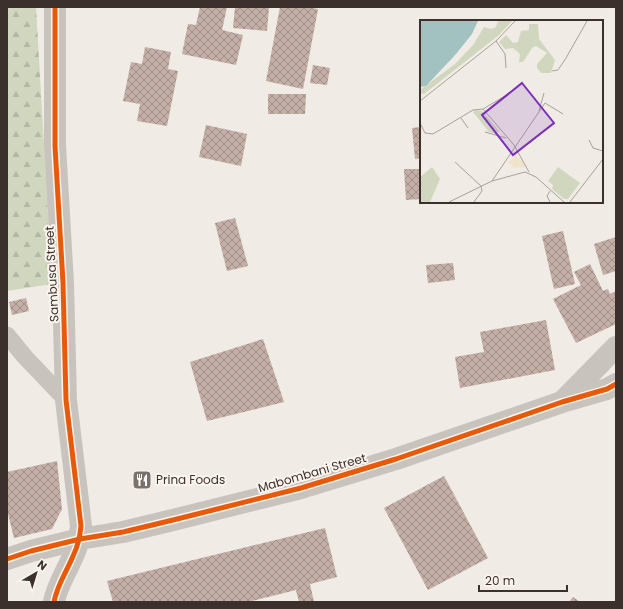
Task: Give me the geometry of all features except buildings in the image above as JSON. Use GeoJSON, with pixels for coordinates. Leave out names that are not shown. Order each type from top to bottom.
{"type":"FeatureCollection","features":[{"type":"Feature","properties":{"kind":"street","name":"Sambusa Street"},"geometry":{"type":"LineString","coordinates":[[54,7],[55,146],[63,283],[66,400],[80,511],[80,539]]}},
{"type":"Feature","properties":{"kind":"street","name":"Mabombani Street"},"geometry":{"type":"LineString","coordinates":[[562,402],[616,347]]}},
{"type":"Feature","properties":{"kind":"street","name":"Mabombani Street"},"geometry":{"type":"LineString","coordinates":[[7,559],[31,551],[80,539],[123,532],[301,488],[396,459],[562,402],[607,389],[616,384]]}},
{"type":"Feature","properties":{"kind":"street"},"geometry":{"type":"LineString","coordinates":[[54,602],[55,595],[80,539]]}},
{"type":"Feature","properties":{"kind":"lane"},"geometry":{"type":"LineString","coordinates":[[7,335],[25,357],[66,400]]}},
{"type":"Feature","properties":{"kind":"green space"},"geometry":{"type":"Polygon","coordinates":[[[7,7],[36,7],[52,284],[7,291],[7,7]]]}},
{"type":"Feature","properties":{"kind":"cycle path"},"geometry":{"type":"LineString","coordinates":[[54,602],[55,596],[76,548],[81,526],[66,400],[63,283],[55,146],[55,7]]}},
{"type":"Feature","properties":{"kind":"cycle path"},"geometry":{"type":"LineString","coordinates":[[7,559],[31,551],[80,539],[123,532],[301,488],[396,459],[562,402],[607,389],[616,384]]}},
{"type":"Feature","properties":{"kind":"place","name":"Prina Foods"},"geometry":{"type":"Point","coordinates":[142,480]}}]}
